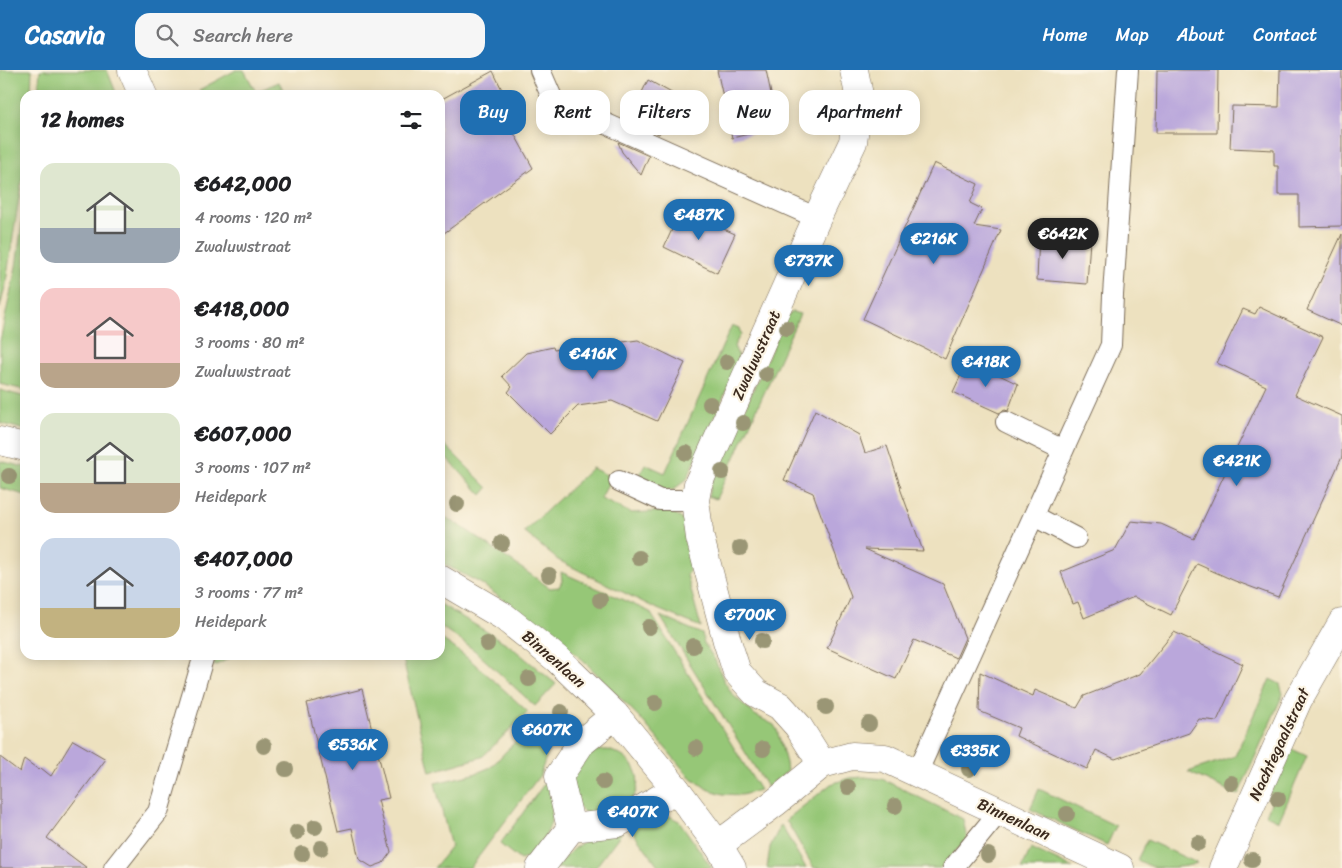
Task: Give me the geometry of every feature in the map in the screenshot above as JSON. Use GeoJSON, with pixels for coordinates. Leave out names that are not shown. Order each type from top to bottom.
{"type":"FeatureCollection","features":[{"type":"Feature","properties":{"kind":"street"},"geometry":{"type":"LineString","coordinates":[[132,70],[141,90]]}},
{"type":"Feature","properties":{"kind":"street","name":"Zwaluwstraat"},"geometry":{"type":"LineString","coordinates":[[695,500],[698,484],[853,142],[859,95],[854,70]]}},
{"type":"Feature","properties":{"kind":"street"},"geometry":{"type":"LineString","coordinates":[[0,441],[20,446]]}},
{"type":"Feature","properties":{"kind":"street"},"geometry":{"type":"LineString","coordinates":[[695,500],[700,538],[737,672],[756,693],[780,706],[798,726],[822,764]]}},
{"type":"Feature","properties":{"kind":"street","name":"Binnenlaan"},"geometry":{"type":"LineString","coordinates":[[445,581],[503,616],[557,659],[615,716],[676,788],[718,844],[776,802],[822,764],[852,756],[885,758],[1120,868]]}},
{"type":"Feature","properties":{"kind":"street","name":"Nachtegaalstraat"},"geometry":{"type":"LineString","coordinates":[[1222,868],[1298,700],[1335,650],[1342,623]]}},
{"type":"Feature","properties":{"kind":"street"},"geometry":{"type":"LineString","coordinates":[[571,828],[559,776],[581,743],[615,716]]}},
{"type":"Feature","properties":{"kind":"street"},"geometry":{"type":"LineString","coordinates":[[540,868],[571,828],[618,823],[676,788]]}},
{"type":"Feature","properties":{"kind":"street"},"geometry":{"type":"LineString","coordinates":[[718,844],[732,868]]}},
{"type":"Feature","properties":{"kind":"lane"},"geometry":{"type":"LineString","coordinates":[[540,70],[553,100],[817,218]]}},
{"type":"Feature","properties":{"kind":"lane"},"geometry":{"type":"LineString","coordinates":[[917,773],[1111,345],[1128,70]]}},
{"type":"Feature","properties":{"kind":"lane"},"geometry":{"type":"LineString","coordinates":[[1006,422],[1063,450]]}},
{"type":"Feature","properties":{"kind":"lane"},"geometry":{"type":"LineString","coordinates":[[619,481],[660,500],[695,500]]}},
{"type":"Feature","properties":{"kind":"lane"},"geometry":{"type":"LineString","coordinates":[[1034,516],[1076,538]]}},
{"type":"Feature","properties":{"kind":"lane"},"geometry":{"type":"LineString","coordinates":[[114,868],[158,812],[203,660]]}},
{"type":"Feature","properties":{"kind":"lane"},"geometry":{"type":"LineString","coordinates":[[953,868],[999,812]]}},
{"type":"Feature","properties":{"kind":"green space"},"geometry":{"type":"Polygon","coordinates":[[[0,70],[32,70],[31,90],[20,90],[20,192],[6,282],[0,308],[0,70]]]}},
{"type":"Feature","properties":{"kind":"green space"},"geometry":{"type":"Polygon","coordinates":[[[40,70],[107,70],[115,90],[38,90],[40,70]]]}},
{"type":"Feature","properties":{"kind":"green space"},"geometry":{"type":"Polygon","coordinates":[[[236,70],[244,70],[255,90],[199,90],[236,70]]]}},
{"type":"Feature","properties":{"kind":"green space"},"geometry":{"type":"Polygon","coordinates":[[[279,82],[283,90],[261,90],[279,82]]]}},
{"type":"Feature","properties":{"kind":"green space"},"geometry":{"type":"Polygon","coordinates":[[[20,239],[20,389],[0,384],[0,341],[16,267],[20,239]]]}},
{"type":"Feature","properties":{"kind":"green space"},"geometry":{"type":"Polygon","coordinates":[[[792,312],[800,314],[716,499],[708,496],[712,481],[786,317],[792,312]]]}},
{"type":"Feature","properties":{"kind":"green space"},"geometry":{"type":"Polygon","coordinates":[[[732,325],[739,328],[741,334],[734,346],[740,360],[687,479],[673,490],[660,491],[637,482],[645,464],[665,473],[732,325]]]}},
{"type":"Feature","properties":{"kind":"green space"},"geometry":{"type":"Polygon","coordinates":[[[0,390],[20,396],[20,429],[0,423],[0,390]]]}},
{"type":"Feature","properties":{"kind":"green space"},"geometry":{"type":"Polygon","coordinates":[[[445,445],[488,488],[482,495],[445,456],[445,445]]]}},
{"type":"Feature","properties":{"kind":"green space"},"geometry":{"type":"Polygon","coordinates":[[[0,461],[20,466],[20,494],[0,488],[0,461]]]}},
{"type":"Feature","properties":{"kind":"green space"},"geometry":{"type":"Polygon","coordinates":[[[592,468],[611,477],[601,499],[631,513],[669,511],[687,524],[696,555],[687,575],[701,627],[655,608],[558,560],[524,532],[592,468]]]}},
{"type":"Feature","properties":{"kind":"green space"},"geometry":{"type":"Polygon","coordinates":[[[445,517],[550,588],[559,587],[562,581],[561,572],[650,612],[760,790],[742,795],[723,794],[707,789],[688,775],[641,719],[582,659],[480,583],[445,565],[445,517]]]}},
{"type":"Feature","properties":{"kind":"green space"},"geometry":{"type":"Polygon","coordinates":[[[445,607],[509,645],[556,684],[535,706],[474,650],[445,630],[445,607]]]}},
{"type":"Feature","properties":{"kind":"green space"},"geometry":{"type":"Polygon","coordinates":[[[660,616],[702,634],[704,643],[732,694],[755,715],[774,725],[777,730],[787,772],[767,787],[660,616]]]}},
{"type":"Feature","properties":{"kind":"green space"},"geometry":{"type":"Polygon","coordinates":[[[445,641],[475,664],[528,712],[482,757],[430,772],[403,660],[445,660],[445,641]]]}},
{"type":"Feature","properties":{"kind":"green space"},"geometry":{"type":"Polygon","coordinates":[[[216,660],[226,660],[214,666],[216,660]]]}},
{"type":"Feature","properties":{"kind":"green space"},"geometry":{"type":"Polygon","coordinates":[[[1270,679],[1280,684],[1283,694],[1238,795],[1188,772],[1235,756],[1270,679]]]}},
{"type":"Feature","properties":{"kind":"green space"},"geometry":{"type":"Polygon","coordinates":[[[536,720],[555,741],[548,751],[540,775],[470,868],[434,868],[451,847],[435,783],[474,774],[491,767],[536,720]]]}},
{"type":"Feature","properties":{"kind":"green space"},"geometry":{"type":"Polygon","coordinates":[[[1285,746],[1307,756],[1279,821],[1266,815],[1271,803],[1269,782],[1285,746]]]}},
{"type":"Feature","properties":{"kind":"green space"},"geometry":{"type":"Polygon","coordinates":[[[608,750],[629,761],[636,773],[638,780],[637,788],[630,804],[625,808],[591,815],[580,809],[574,800],[572,789],[573,771],[578,763],[589,753],[608,750]]]}},
{"type":"Feature","properties":{"kind":"green space"},"geometry":{"type":"Polygon","coordinates":[[[849,778],[882,779],[963,819],[967,839],[940,868],[814,868],[786,820],[831,784],[849,778]]]}},
{"type":"Feature","properties":{"kind":"green space"},"geometry":{"type":"Polygon","coordinates":[[[547,780],[552,807],[551,823],[538,847],[526,858],[520,860],[500,844],[547,780]]]}},
{"type":"Feature","properties":{"kind":"green space"},"geometry":{"type":"Polygon","coordinates":[[[1039,789],[1116,826],[1107,845],[1030,809],[1039,789]]]}},
{"type":"Feature","properties":{"kind":"green space"},"geometry":{"type":"Polygon","coordinates":[[[658,814],[667,815],[679,821],[712,868],[660,868],[630,828],[658,814]]]}},
{"type":"Feature","properties":{"kind":"green space"},"geometry":{"type":"Polygon","coordinates":[[[781,825],[806,868],[767,868],[770,847],[781,825]]]}},
{"type":"Feature","properties":{"kind":"green space"},"geometry":{"type":"Polygon","coordinates":[[[622,832],[595,868],[555,868],[573,849],[586,840],[622,832]]]}},
{"type":"Feature","properties":{"kind":"green space"},"geometry":{"type":"Polygon","coordinates":[[[1147,840],[1197,863],[1181,867],[1153,867],[1137,860],[1147,840]]]}},
{"type":"Feature","properties":{"kind":"green space"},"geometry":{"type":"Polygon","coordinates":[[[1031,848],[1073,868],[1022,868],[1031,848]]]}},
{"type":"Feature","properties":{"kind":"building"},"geometry":{"type":"Polygon","coordinates":[[[717,70],[766,70],[770,90],[721,90],[717,70]]]}},
{"type":"Feature","properties":{"kind":"building"},"geometry":{"type":"Polygon","coordinates":[[[1157,70],[1218,70],[1217,133],[1156,133],[1157,70]]]}},
{"type":"Feature","properties":{"kind":"building"},"geometry":{"type":"Polygon","coordinates":[[[1280,70],[1342,70],[1342,226],[1299,227],[1299,195],[1278,195],[1278,166],[1274,166],[1274,150],[1230,148],[1232,106],[1279,107],[1280,70]]]}},
{"type":"Feature","properties":{"kind":"building"},"geometry":{"type":"Polygon","coordinates":[[[493,71],[502,90],[460,90],[460,135],[515,135],[533,168],[445,232],[445,97],[493,71]]]}},
{"type":"Feature","properties":{"kind":"building"},"geometry":{"type":"Polygon","coordinates":[[[648,80],[666,90],[643,90],[648,80]]]}},
{"type":"Feature","properties":{"kind":"building"},"geometry":{"type":"Polygon","coordinates":[[[731,135],[745,135],[732,138],[731,135]]]}},
{"type":"Feature","properties":{"kind":"building"},"geometry":{"type":"Polygon","coordinates":[[[618,142],[649,156],[641,175],[622,152],[618,142]]]}},
{"type":"Feature","properties":{"kind":"building"},"geometry":{"type":"Polygon","coordinates":[[[934,163],[978,184],[970,203],[982,209],[974,226],[1001,230],[945,359],[863,319],[934,163]]]}},
{"type":"Feature","properties":{"kind":"building"},"geometry":{"type":"Polygon","coordinates":[[[681,210],[735,234],[717,273],[664,247],[681,210]]]}},
{"type":"Feature","properties":{"kind":"building"},"geometry":{"type":"Polygon","coordinates":[[[1342,234],[1342,326],[1307,310],[1342,234]]]}},
{"type":"Feature","properties":{"kind":"building"},"geometry":{"type":"Polygon","coordinates":[[[1039,235],[1090,240],[1087,284],[1037,280],[1039,235]]]}},
{"type":"Feature","properties":{"kind":"building"},"geometry":{"type":"Polygon","coordinates":[[[1259,307],[1323,337],[1295,395],[1342,416],[1342,457],[1278,597],[1197,564],[1171,615],[1134,597],[1084,618],[1078,602],[1073,604],[1061,572],[1115,550],[1131,521],[1161,524],[1194,539],[1266,386],[1217,363],[1243,309],[1255,314],[1259,307]]]}},
{"type":"Feature","properties":{"kind":"building"},"geometry":{"type":"Polygon","coordinates":[[[638,340],[685,363],[657,421],[612,401],[578,406],[550,434],[508,392],[512,387],[502,376],[526,353],[553,347],[554,350],[638,340]]]}},
{"type":"Feature","properties":{"kind":"building"},"geometry":{"type":"Polygon","coordinates":[[[968,360],[1018,384],[1008,411],[1005,410],[999,413],[953,392],[968,360]]]}},
{"type":"Feature","properties":{"kind":"building"},"geometry":{"type":"Polygon","coordinates":[[[815,410],[859,435],[865,453],[887,446],[923,551],[865,549],[943,584],[965,638],[956,658],[914,640],[896,679],[827,648],[851,597],[813,493],[784,480],[815,410]]]}},
{"type":"Feature","properties":{"kind":"building"},"geometry":{"type":"Polygon","coordinates":[[[1174,632],[1243,664],[1217,721],[1199,719],[1189,733],[1115,759],[1096,750],[1087,769],[1016,736],[1019,728],[979,711],[980,672],[1033,696],[1035,690],[1077,708],[1084,696],[1140,674],[1174,632]]]}},
{"type":"Feature","properties":{"kind":"building"},"geometry":{"type":"Polygon","coordinates":[[[362,689],[389,798],[378,800],[391,852],[383,863],[372,867],[359,859],[352,828],[338,831],[307,703],[362,689]]]}},
{"type":"Feature","properties":{"kind":"building"},"geometry":{"type":"Polygon","coordinates":[[[73,740],[106,759],[47,838],[87,868],[0,868],[0,757],[20,772],[24,759],[51,776],[73,740]]]}}]}
